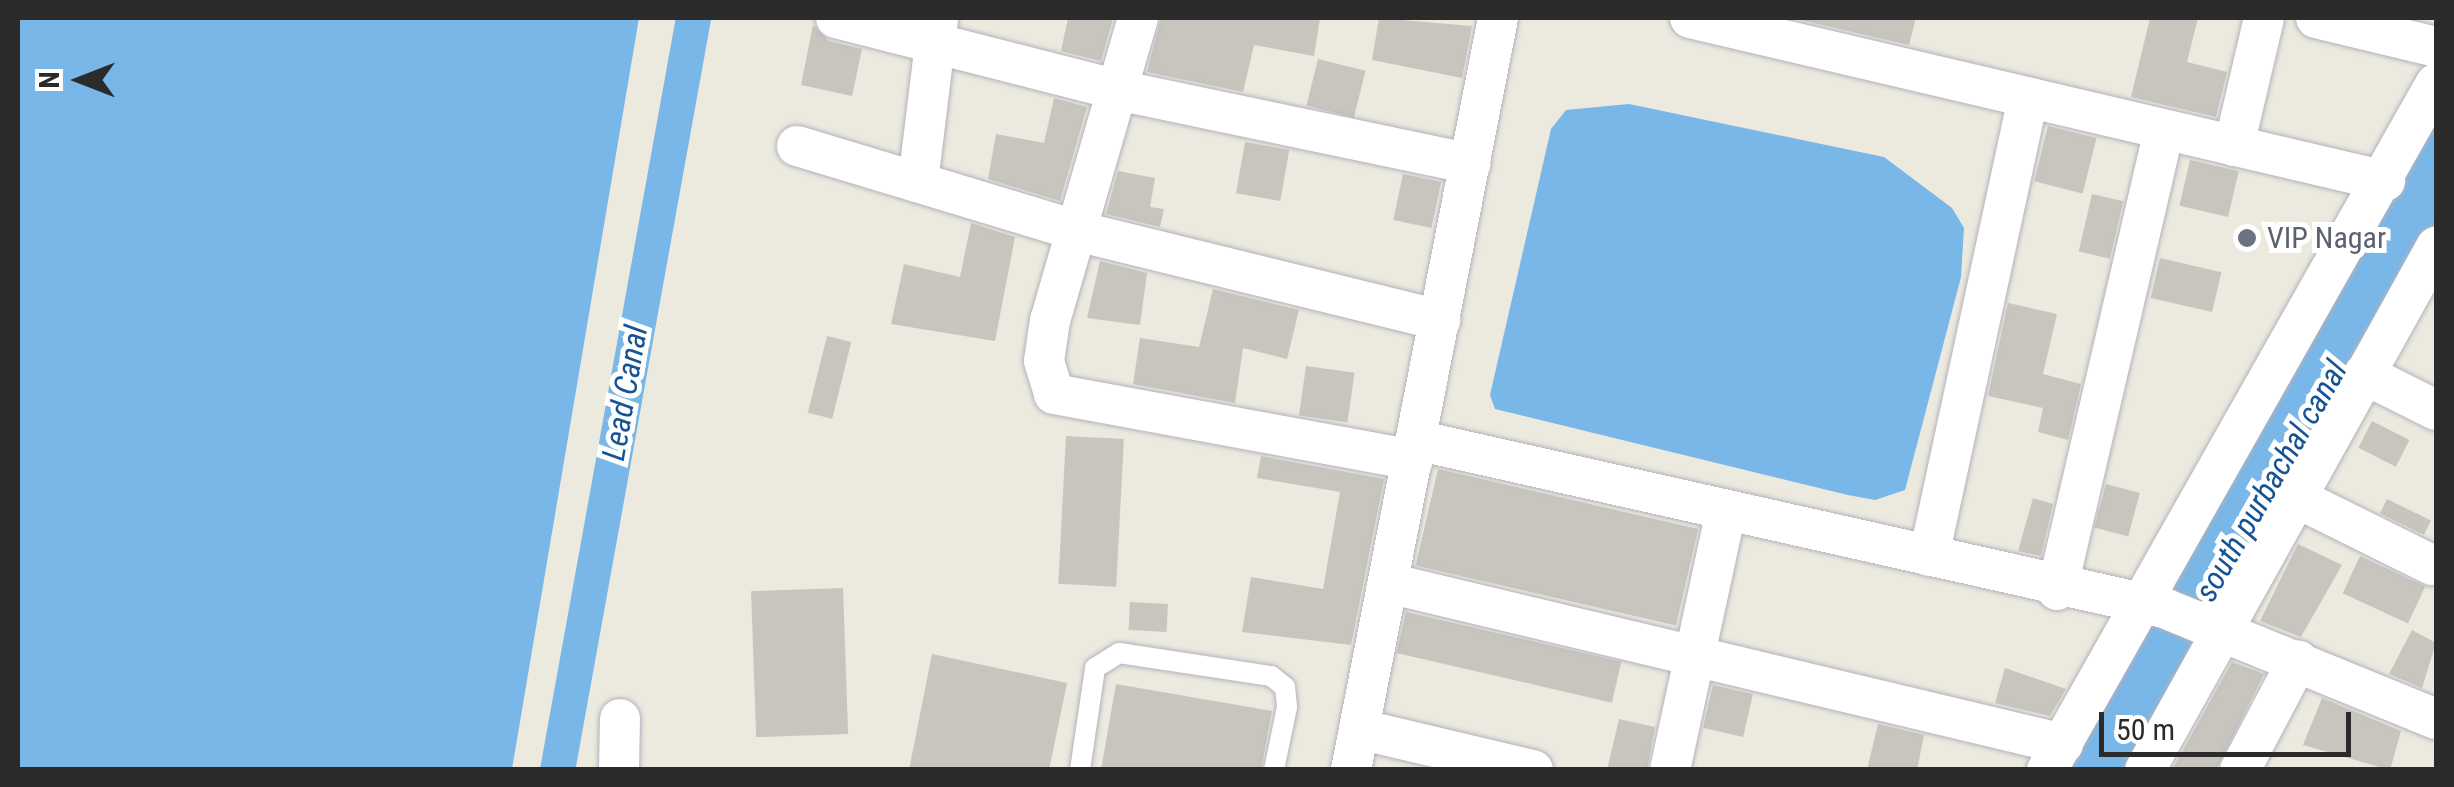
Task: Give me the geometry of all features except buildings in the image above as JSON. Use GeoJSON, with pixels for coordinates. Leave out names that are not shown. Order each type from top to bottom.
{"type":"FeatureCollection","features":[{"type":"Feature","properties":{"kind":"street"},"geometry":{"type":"LineString","coordinates":[[836,18],[936,30],[1122,91],[1470,164]]}},
{"type":"Feature","properties":{"kind":"street"},"geometry":{"type":"LineString","coordinates":[[1138,18],[1122,91],[1081,232],[1050,320],[1044,361],[1054,394],[1414,450],[1726,510],[2058,590],[2154,606],[2215,625],[2436,718]]}},
{"type":"Feature","properties":{"kind":"street"},"geometry":{"type":"LineString","coordinates":[[1351,770],[1498,18]]}},
{"type":"Feature","properties":{"kind":"street"},"geometry":{"type":"LineString","coordinates":[[1690,18],[1831,34],[2028,98],[2386,181]]}},
{"type":"Feature","properties":{"kind":"street"},"geometry":{"type":"LineString","coordinates":[[2234,146],[2264,18]]}},
{"type":"Feature","properties":{"kind":"street"},"geometry":{"type":"LineString","coordinates":[[2316,18],[2436,47]]}},
{"type":"Feature","properties":{"kind":"street"},"geometry":{"type":"LineString","coordinates":[[918,182],[936,30]]}},
{"type":"Feature","properties":{"kind":"street"},"geometry":{"type":"LineString","coordinates":[[1388,584],[1694,656],[2055,756],[2154,606],[2436,83]]}},
{"type":"Feature","properties":{"kind":"street"},"geometry":{"type":"LineString","coordinates":[[1929,556],[2028,98]]}},
{"type":"Feature","properties":{"kind":"street"},"geometry":{"type":"LineString","coordinates":[[2058,590],[2164,130]]}},
{"type":"Feature","properties":{"kind":"street"},"geometry":{"type":"LineString","coordinates":[[797,146],[1081,232],[1440,320]]}},
{"type":"Feature","properties":{"kind":"street"},"geometry":{"type":"LineString","coordinates":[[2145,770],[2215,625],[2295,498],[2434,257]]}},
{"type":"Feature","properties":{"kind":"street"},"geometry":{"type":"LineString","coordinates":[[2364,374],[2436,410]]}},
{"type":"Feature","properties":{"kind":"street"},"geometry":{"type":"LineString","coordinates":[[2295,498],[2435,561]]}},
{"type":"Feature","properties":{"kind":"street"},"geometry":{"type":"LineString","coordinates":[[1670,770],[1726,510]]}},
{"type":"Feature","properties":{"kind":"street"},"geometry":{"type":"LineString","coordinates":[[2240,770],[2298,660]]}},
{"type":"Feature","properties":{"kind":"street"},"geometry":{"type":"LineString","coordinates":[[619,770],[620,719]]}},
{"type":"Feature","properties":{"kind":"street"},"geometry":{"type":"LineString","coordinates":[[1359,729],[1533,770]]}},
{"type":"Feature","properties":{"kind":"lane"},"geometry":{"type":"LineString","coordinates":[[1080,770],[1095,668],[1119,653],[1270,676],[1285,687],[1287,707],[1274,770]]}},
{"type":"Feature","properties":{"kind":"water"},"geometry":{"type":"Polygon","coordinates":[[[18,18],[639,18],[512,769],[18,769],[18,18]]]}},
{"type":"Feature","properties":{"kind":"water"},"geometry":{"type":"Polygon","coordinates":[[[1629,104],[1884,157],[1952,208],[1964,228],[1961,277],[1905,490],[1875,500],[1848,495],[1495,409],[1490,395],[1551,129],[1566,110],[1629,104]]]}},
{"type":"Feature","properties":{"kind":"water","name":"south purbachal canal"},"geometry":{"type":"Polygon","coordinates":[[[2436,119],[2436,226],[2129,769],[2063,770],[2436,119]]]}},
{"type":"Feature","properties":{"kind":"waterway","name":"Lead Canal"},"geometry":{"type":"LineString","coordinates":[[557,770],[693,18]]}},
{"type":"Feature","properties":{"kind":"place","name":"VIP Nagar"},"geometry":{"type":"Point","coordinates":[2247,238]}}]}
